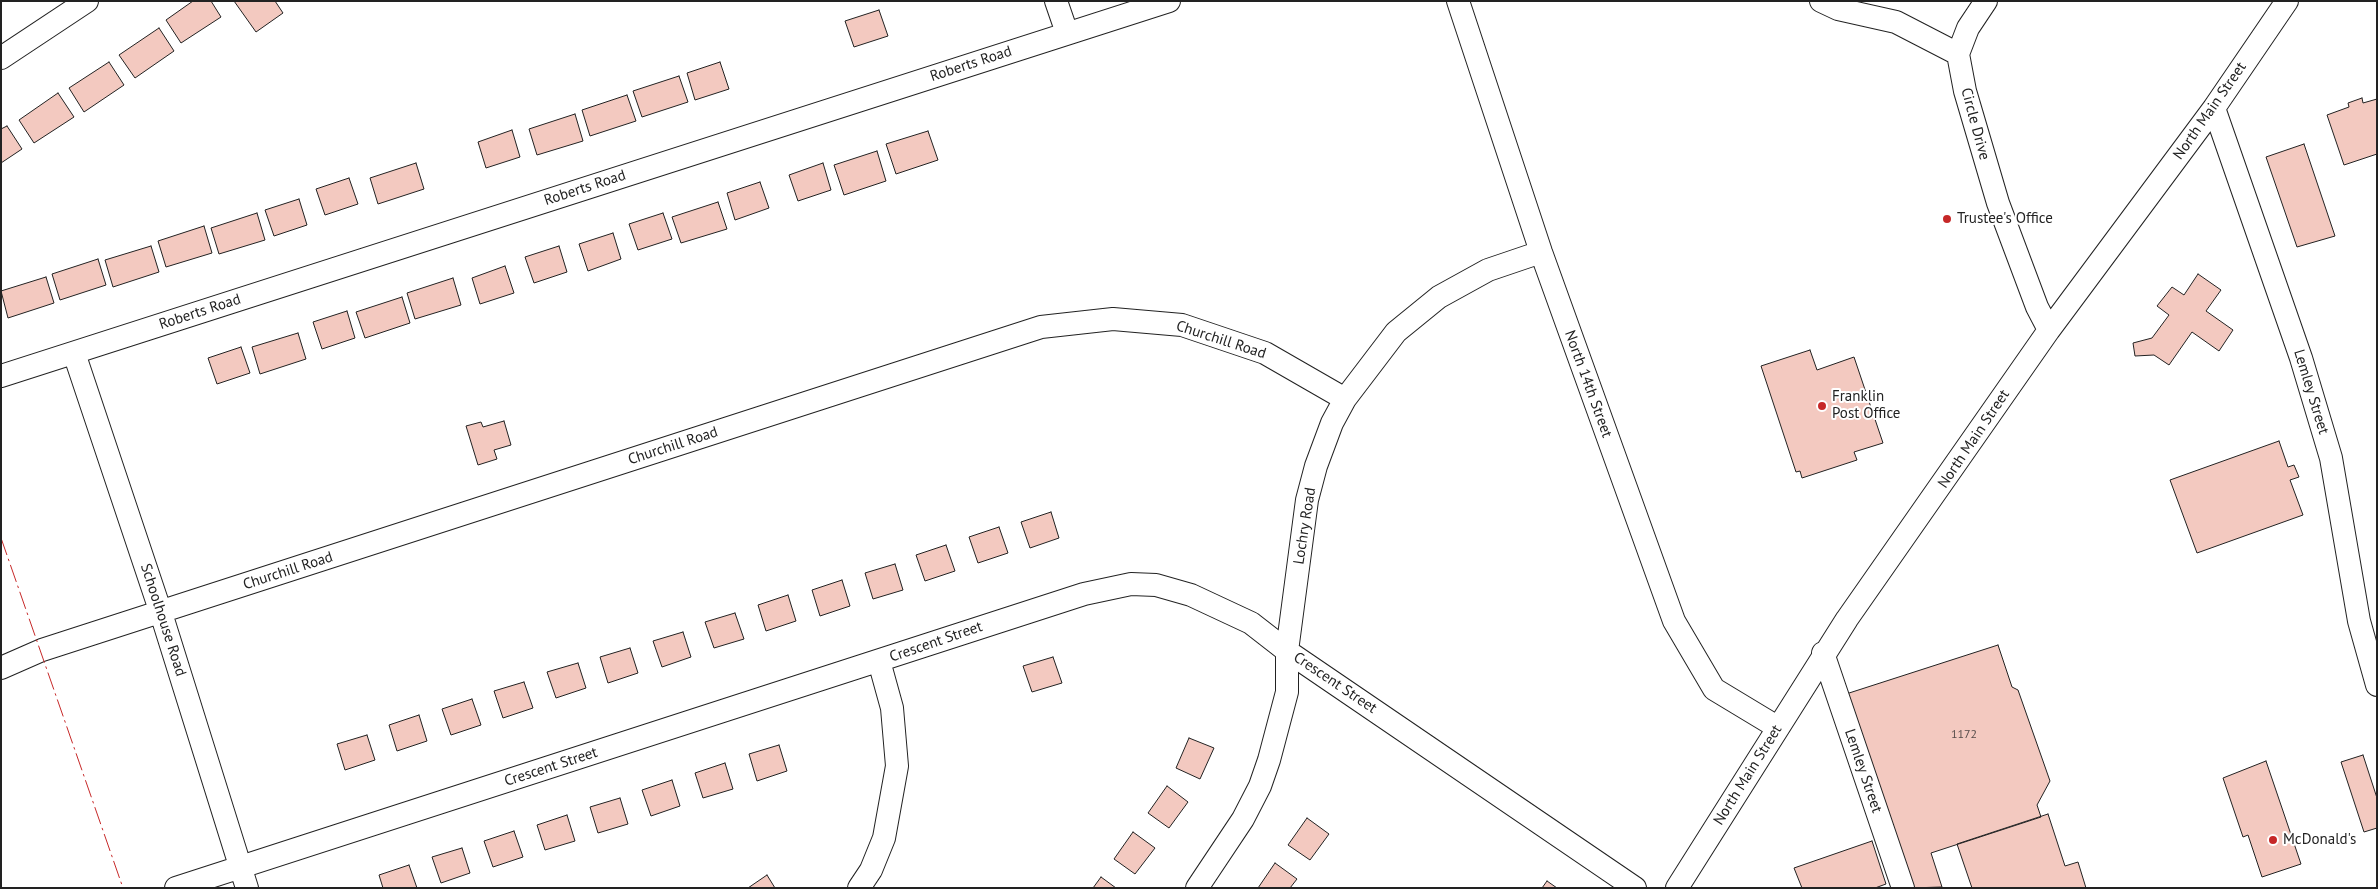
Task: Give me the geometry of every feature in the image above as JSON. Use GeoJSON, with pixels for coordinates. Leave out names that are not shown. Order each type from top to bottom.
{"type":"FeatureCollection","features":[{"type":"Feature","properties":{"kind":"street"},"geometry":{"type":"LineString","coordinates":[[1,58],[87,1]]}},
{"type":"Feature","properties":{"kind":"street"},"geometry":{"type":"LineString","coordinates":[[1056,1],[1068,33]]}},
{"type":"Feature","properties":{"kind":"street","name":"Roberts Road"},"geometry":{"type":"LineString","coordinates":[[1,376],[1169,1]]}},
{"type":"Feature","properties":{"kind":"street","name":"North 14th Street"},"geometry":{"type":"LineString","coordinates":[[1458,1],[1541,252],[1674,621],[1714,689],[1777,728]]}},
{"type":"Feature","properties":{"kind":"street"},"geometry":{"type":"LineString","coordinates":[[1821,1],[1838,10],[1896,22],[1958,54],[1968,28],[1986,1]]}},
{"type":"Feature","properties":{"kind":"street","name":"North Main Street"},"geometry":{"type":"LineString","coordinates":[[1677,888],[1823,654],[2049,330],[2214,108],[2287,1]]}},
{"type":"Feature","properties":{"kind":"street","name":"Circle Drive"},"geometry":{"type":"LineString","coordinates":[[1958,54],[1965,91],[1998,203],[2038,307],[2049,330]]}},
{"type":"Feature","properties":{"kind":"street","name":"Lemley Street"},"geometry":{"type":"LineString","coordinates":[[2214,108],[2298,349],[2329,450],[2359,621],[2377,685]]}},
{"type":"Feature","properties":{"kind":"street","name":"Lochry Road"},"geometry":{"type":"LineString","coordinates":[[1197,888],[1243,819],[1260,786],[1287,692],[1287,651],[1308,500],[1316,466],[1332,423],[1345,399],[1396,332],[1439,297],[1488,270],[1541,252]]}},
{"type":"Feature","properties":{"kind":"street","name":"Churchill Road"},"geometry":{"type":"LineString","coordinates":[[1,668],[42,650],[1041,327],[1113,319],[1182,324],[1265,353],[1345,399]]}},
{"type":"Feature","properties":{"kind":"street","name":"Schoolhouse Road"},"geometry":{"type":"LineString","coordinates":[[74,353],[161,613],[244,878]]}},
{"type":"Feature","properties":{"kind":"street","name":"Crescent Street"},"geometry":{"type":"LineString","coordinates":[[176,888],[244,878],[879,661],[1084,594],[1131,584],[1156,585],[1191,595],[1251,623],[1287,651],[1635,888]]}},
{"type":"Feature","properties":{"kind":"street","name":"Lemley Street"},"geometry":{"type":"LineString","coordinates":[[1823,654],[1903,888]]}},
{"type":"Feature","properties":{"kind":"street"},"geometry":{"type":"LineString","coordinates":[[859,888],[870,870],[884,838],[897,766],[892,708],[879,661]]}},
{"type":"Feature","properties":{"kind":"building"},"geometry":{"type":"Polygon","coordinates":[[[193,1],[211,1],[221,17],[181,43],[166,20],[193,1]]]}},
{"type":"Feature","properties":{"kind":"building"},"geometry":{"type":"Polygon","coordinates":[[[234,1],[275,1],[283,13],[256,32],[234,1]]]}},
{"type":"Feature","properties":{"kind":"building"},"geometry":{"type":"Polygon","coordinates":[[[879,10],[888,36],[854,47],[845,21],[879,10]]]}},
{"type":"Feature","properties":{"kind":"building"},"geometry":{"type":"Polygon","coordinates":[[[159,28],[174,51],[135,78],[119,55],[159,28]]]}},
{"type":"Feature","properties":{"kind":"building"},"geometry":{"type":"Polygon","coordinates":[[[109,62],[124,85],[84,112],[69,88],[109,62]]]}},
{"type":"Feature","properties":{"kind":"building"},"geometry":{"type":"Polygon","coordinates":[[[720,62],[729,89],[695,100],[687,73],[720,62]]]}},
{"type":"Feature","properties":{"kind":"building"},"geometry":{"type":"Polygon","coordinates":[[[679,76],[688,102],[642,117],[633,91],[679,76]]]}},
{"type":"Feature","properties":{"kind":"building"},"geometry":{"type":"Polygon","coordinates":[[[58,93],[74,117],[34,143],[19,120],[58,93]]]}},
{"type":"Feature","properties":{"kind":"building"},"geometry":{"type":"Polygon","coordinates":[[[627,95],[636,121],[590,136],[582,110],[627,95]]]}},
{"type":"Feature","properties":{"kind":"building"},"geometry":{"type":"Polygon","coordinates":[[[2362,98],[2363,103],[2377,99],[2377,154],[2344,165],[2327,115],[2349,107],[2348,103],[2362,98]]]}},
{"type":"Feature","properties":{"kind":"building"},"geometry":{"type":"Polygon","coordinates":[[[575,114],[583,141],[537,155],[529,129],[575,114]]]}},
{"type":"Feature","properties":{"kind":"building"},"geometry":{"type":"Polygon","coordinates":[[[7,126],[22,149],[1,163],[1,129],[7,126]]]}},
{"type":"Feature","properties":{"kind":"building"},"geometry":{"type":"Polygon","coordinates":[[[512,130],[520,157],[486,168],[478,142],[512,130]]]}},
{"type":"Feature","properties":{"kind":"building"},"geometry":{"type":"Polygon","coordinates":[[[928,131],[938,160],[896,174],[886,144],[928,131]]]}},
{"type":"Feature","properties":{"kind":"building"},"geometry":{"type":"Polygon","coordinates":[[[2304,144],[2335,236],[2297,247],[2266,157],[2304,144]]]}},
{"type":"Feature","properties":{"kind":"building"},"geometry":{"type":"Polygon","coordinates":[[[877,151],[886,181],[844,195],[834,165],[877,151]]]}},
{"type":"Feature","properties":{"kind":"building"},"geometry":{"type":"Polygon","coordinates":[[[416,163],[424,189],[378,204],[370,178],[416,163]]]}},
{"type":"Feature","properties":{"kind":"building"},"geometry":{"type":"Polygon","coordinates":[[[823,163],[831,190],[798,201],[789,175],[823,163]]]}},
{"type":"Feature","properties":{"kind":"building"},"geometry":{"type":"Polygon","coordinates":[[[349,178],[358,204],[325,215],[316,189],[349,178]]]}},
{"type":"Feature","properties":{"kind":"building"},"geometry":{"type":"Polygon","coordinates":[[[760,182],[769,208],[735,220],[727,193],[760,182]]]}},
{"type":"Feature","properties":{"kind":"building"},"geometry":{"type":"Polygon","coordinates":[[[299,199],[307,225],[274,236],[265,210],[299,199]]]}},
{"type":"Feature","properties":{"kind":"building"},"geometry":{"type":"Polygon","coordinates":[[[718,202],[727,229],[681,243],[672,217],[718,202]]]}},
{"type":"Feature","properties":{"kind":"building"},"geometry":{"type":"Polygon","coordinates":[[[257,213],[265,240],[219,254],[211,228],[257,213]]]}},
{"type":"Feature","properties":{"kind":"building"},"geometry":{"type":"Polygon","coordinates":[[[663,213],[672,239],[638,250],[629,224],[663,213]]]}},
{"type":"Feature","properties":{"kind":"building"},"geometry":{"type":"Polygon","coordinates":[[[204,226],[212,253],[166,267],[158,241],[204,226]]]}},
{"type":"Feature","properties":{"kind":"building"},"geometry":{"type":"Polygon","coordinates":[[[613,233],[621,259],[588,271],[579,244],[613,233]]]}},
{"type":"Feature","properties":{"kind":"building"},"geometry":{"type":"Polygon","coordinates":[[[151,246],[159,272],[113,287],[105,260],[151,246]]]}},
{"type":"Feature","properties":{"kind":"building"},"geometry":{"type":"Polygon","coordinates":[[[559,246],[567,272],[534,283],[525,257],[559,246]]]}},
{"type":"Feature","properties":{"kind":"building"},"geometry":{"type":"Polygon","coordinates":[[[98,259],[106,285],[60,300],[52,274],[98,259]]]}},
{"type":"Feature","properties":{"kind":"building"},"geometry":{"type":"Polygon","coordinates":[[[505,266],[514,293],[480,304],[472,278],[505,266]]]}},
{"type":"Feature","properties":{"kind":"building"},"geometry":{"type":"Polygon","coordinates":[[[2198,274],[2221,290],[2206,311],[2233,330],[2219,351],[2192,332],[2169,365],[2154,355],[2135,356],[2133,343],[2152,338],[2169,315],[2157,306],[2172,287],[2184,295],[2198,274]]]}},
{"type":"Feature","properties":{"kind":"building"},"geometry":{"type":"Polygon","coordinates":[[[46,277],[54,303],[8,318],[1,291],[46,277]]]}},
{"type":"Feature","properties":{"kind":"building"},"geometry":{"type":"Polygon","coordinates":[[[453,278],[461,305],[415,319],[407,293],[453,278]]]}},
{"type":"Feature","properties":{"kind":"building"},"geometry":{"type":"Polygon","coordinates":[[[402,297],[410,323],[365,338],[356,312],[402,297]]]}},
{"type":"Feature","properties":{"kind":"building"},"geometry":{"type":"Polygon","coordinates":[[[347,311],[355,338],[322,349],[313,322],[347,311]]]}},
{"type":"Feature","properties":{"kind":"building"},"geometry":{"type":"Polygon","coordinates":[[[298,333],[306,359],[260,374],[252,347],[298,333]]]}},
{"type":"Feature","properties":{"kind":"building"},"geometry":{"type":"Polygon","coordinates":[[[241,347],[250,373],[217,384],[208,358],[241,347]]]}},
{"type":"Feature","properties":{"kind":"building","name":"Franklin Post Office"},"geometry":{"type":"Polygon","coordinates":[[[1810,350],[1817,370],[1854,357],[1883,443],[1854,452],[1857,460],[1802,478],[1800,471],[1796,472],[1761,366],[1810,350]]]}},
{"type":"Feature","properties":{"kind":"building"},"geometry":{"type":"Polygon","coordinates":[[[504,421],[511,445],[494,450],[497,459],[478,465],[466,426],[481,422],[483,427],[504,421]]]}},
{"type":"Feature","properties":{"kind":"building"},"geometry":{"type":"Polygon","coordinates":[[[2279,441],[2288,467],[2294,465],[2299,477],[2290,480],[2303,515],[2197,553],[2170,480],[2279,441]]]}},
{"type":"Feature","properties":{"kind":"building"},"geometry":{"type":"Polygon","coordinates":[[[1051,512],[1059,538],[1030,548],[1021,522],[1051,512]]]}},
{"type":"Feature","properties":{"kind":"building"},"geometry":{"type":"Polygon","coordinates":[[[999,527],[1008,553],[978,563],[969,537],[999,527]]]}},
{"type":"Feature","properties":{"kind":"building"},"geometry":{"type":"Polygon","coordinates":[[[946,545],[955,571],[925,581],[916,555],[946,545]]]}},
{"type":"Feature","properties":{"kind":"building"},"geometry":{"type":"Polygon","coordinates":[[[895,564],[903,590],[873,599],[865,573],[895,564]]]}},
{"type":"Feature","properties":{"kind":"building"},"geometry":{"type":"Polygon","coordinates":[[[842,580],[850,606],[820,616],[812,590],[842,580]]]}},
{"type":"Feature","properties":{"kind":"building"},"geometry":{"type":"Polygon","coordinates":[[[788,595],[796,621],[766,631],[758,605],[788,595]]]}},
{"type":"Feature","properties":{"kind":"building"},"geometry":{"type":"Polygon","coordinates":[[[735,613],[744,639],[714,648],[705,622],[735,613]]]}},
{"type":"Feature","properties":{"kind":"building"},"geometry":{"type":"Polygon","coordinates":[[[683,632],[691,657],[662,667],[653,641],[683,632]]]}},
{"type":"Feature","properties":{"kind":"building"},"geometry":{"type":"Polygon","coordinates":[[[1998,645],[2012,687],[2018,690],[2050,781],[2037,805],[2041,817],[1931,853],[1942,887],[1910,888],[1846,694],[1998,645]]]}},
{"type":"Feature","properties":{"kind":"building"},"geometry":{"type":"Polygon","coordinates":[[[630,648],[638,673],[608,683],[600,657],[630,648]]]}},
{"type":"Feature","properties":{"kind":"building"},"geometry":{"type":"Polygon","coordinates":[[[1053,657],[1062,683],[1032,692],[1023,666],[1053,657]]]}},
{"type":"Feature","properties":{"kind":"building"},"geometry":{"type":"Polygon","coordinates":[[[578,663],[586,688],[556,698],[547,672],[578,663]]]}},
{"type":"Feature","properties":{"kind":"building"},"geometry":{"type":"Polygon","coordinates":[[[524,682],[533,708],[503,718],[494,691],[524,682]]]}},
{"type":"Feature","properties":{"kind":"building"},"geometry":{"type":"Polygon","coordinates":[[[472,699],[481,725],[451,735],[442,709],[472,699]]]}},
{"type":"Feature","properties":{"kind":"building"},"geometry":{"type":"Polygon","coordinates":[[[419,715],[427,741],[397,751],[389,725],[419,715]]]}},
{"type":"Feature","properties":{"kind":"building"},"geometry":{"type":"Polygon","coordinates":[[[367,735],[375,760],[345,770],[337,744],[367,735]]]}},
{"type":"Feature","properties":{"kind":"building"},"geometry":{"type":"Polygon","coordinates":[[[1189,738],[1214,748],[1200,779],[1176,768],[1189,738]]]}},
{"type":"Feature","properties":{"kind":"building"},"geometry":{"type":"Polygon","coordinates":[[[779,745],[787,771],[757,781],[749,754],[779,745]]]}},
{"type":"Feature","properties":{"kind":"building"},"geometry":{"type":"Polygon","coordinates":[[[2363,755],[2377,798],[2377,828],[2364,832],[2341,762],[2363,755]]]}},
{"type":"Feature","properties":{"kind":"building"},"geometry":{"type":"Polygon","coordinates":[[[2266,761],[2301,864],[2262,877],[2248,835],[2243,837],[2223,778],[2266,761]]]}},
{"type":"Feature","properties":{"kind":"building"},"geometry":{"type":"Polygon","coordinates":[[[725,763],[733,789],[703,798],[695,773],[725,763]]]}},
{"type":"Feature","properties":{"kind":"building"},"geometry":{"type":"Polygon","coordinates":[[[672,780],[680,806],[651,816],[642,790],[672,780]]]}},
{"type":"Feature","properties":{"kind":"building"},"geometry":{"type":"Polygon","coordinates":[[[1167,786],[1188,802],[1169,828],[1148,813],[1167,786]]]}},
{"type":"Feature","properties":{"kind":"building"},"geometry":{"type":"Polygon","coordinates":[[[620,798],[628,824],[598,833],[590,807],[620,798]]]}},
{"type":"Feature","properties":{"kind":"building"},"geometry":{"type":"Polygon","coordinates":[[[2048,814],[2065,866],[2078,862],[2086,888],[1972,888],[1957,844],[2048,814]]]}},
{"type":"Feature","properties":{"kind":"building"},"geometry":{"type":"Polygon","coordinates":[[[567,815],[575,841],[545,850],[537,825],[567,815]]]}},
{"type":"Feature","properties":{"kind":"building"},"geometry":{"type":"Polygon","coordinates":[[[1307,818],[1329,834],[1310,860],[1288,845],[1307,818]]]}},
{"type":"Feature","properties":{"kind":"building"},"geometry":{"type":"Polygon","coordinates":[[[514,831],[523,857],[493,867],[484,841],[514,831]]]}},
{"type":"Feature","properties":{"kind":"building"},"geometry":{"type":"Polygon","coordinates":[[[1133,832],[1155,848],[1135,874],[1114,859],[1133,832]]]}},
{"type":"Feature","properties":{"kind":"building"},"geometry":{"type":"Polygon","coordinates":[[[1872,841],[1886,884],[1875,888],[1802,888],[1794,868],[1872,841]]]}},
{"type":"Feature","properties":{"kind":"building"},"geometry":{"type":"Polygon","coordinates":[[[462,848],[470,873],[441,883],[432,857],[462,848]]]}},
{"type":"Feature","properties":{"kind":"building"},"geometry":{"type":"Polygon","coordinates":[[[1275,863],[1297,879],[1290,888],[1258,888],[1275,863]]]}},
{"type":"Feature","properties":{"kind":"building"},"geometry":{"type":"Polygon","coordinates":[[[409,865],[417,888],[383,888],[379,875],[409,865]]]}},
{"type":"Feature","properties":{"kind":"building"},"geometry":{"type":"Polygon","coordinates":[[[767,875],[775,888],[748,888],[767,875]]]}},
{"type":"Feature","properties":{"kind":"building"},"geometry":{"type":"Polygon","coordinates":[[[1101,877],[1116,888],[1093,888],[1101,877]]]}},
{"type":"Feature","properties":{"kind":"building"},"geometry":{"type":"Polygon","coordinates":[[[1547,881],[1557,888],[1542,888],[1547,881]]]}},
{"type":"Feature","properties":{"kind":"power"},"geometry":{"type":"LineString","coordinates":[[1,538],[123,888]]}},
{"type":"Feature","properties":{"kind":"place","name":"Trustee's Office"},"geometry":{"type":"Point","coordinates":[1947,219]}},
{"type":"Feature","properties":{"kind":"place","name":"Franklin Post Office"},"geometry":{"type":"Point","coordinates":[1822,406]}},
{"type":"Feature","properties":{"kind":"place","name":"McDonald's"},"geometry":{"type":"Point","coordinates":[2273,840]}}]}
